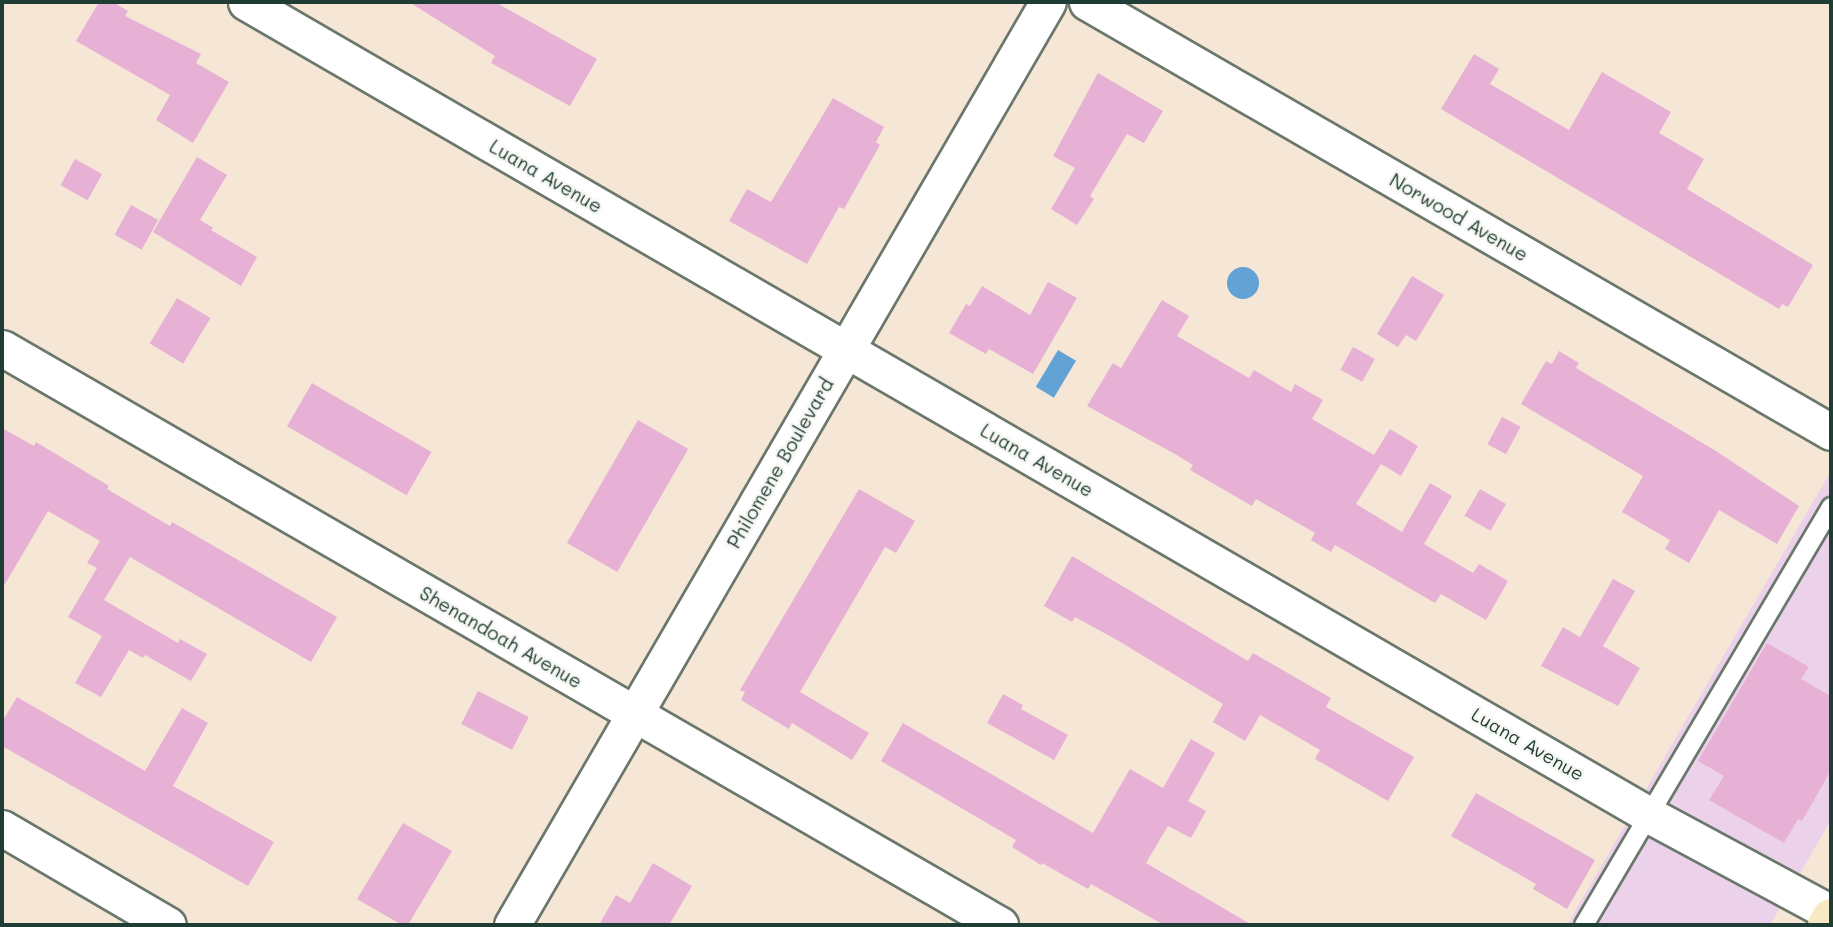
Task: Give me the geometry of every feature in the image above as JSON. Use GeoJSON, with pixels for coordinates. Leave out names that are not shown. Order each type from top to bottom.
{"type":"FeatureCollection","features":[{"type":"Feature","properties":{"kind":"main road"},"geometry":{"type":"LineString","coordinates":[[1827,925],[1831,915]]}},
{"type":"Feature","properties":{"kind":"street","name":"Luana Avenue"},"geometry":{"type":"LineString","coordinates":[[246,2],[1649,815],[1831,915]]}},
{"type":"Feature","properties":{"kind":"street","name":"Philomene Boulevard"},"geometry":{"type":"LineString","coordinates":[[512,925],[1048,2]]}},
{"type":"Feature","properties":{"kind":"street","name":"Norwood Avenue"},"geometry":{"type":"LineString","coordinates":[[1087,2],[1831,432]]}},
{"type":"Feature","properties":{"kind":"street","name":"Shenandoah Avenue"},"geometry":{"type":"LineString","coordinates":[[2,348],[1000,925]]}},
{"type":"Feature","properties":{"kind":"street"},"geometry":{"type":"LineString","coordinates":[[2,828],[168,925]]}},
{"type":"Feature","properties":{"kind":"lane"},"geometry":{"type":"LineString","coordinates":[[1584,925],[1831,507]]}},
{"type":"Feature","properties":{"kind":"shaded area"},"geometry":{"type":"Polygon","coordinates":[[[1831,471],[1831,820],[1770,925],[1567,925],[1831,471]]]}},
{"type":"Feature","properties":{"kind":"water"},"geometry":{"type":"Polygon","coordinates":[[[1243,267],[1254,272],[1259,283],[1254,294],[1243,299],[1232,294],[1227,283],[1232,272],[1243,267]]]}},
{"type":"Feature","properties":{"kind":"water"},"geometry":{"type":"Polygon","coordinates":[[[1058,350],[1076,361],[1054,398],[1036,387],[1058,350]]]}},
{"type":"Feature","properties":{"kind":"building"},"geometry":{"type":"Polygon","coordinates":[[[99,2],[113,2],[128,11],[125,16],[201,54],[196,63],[229,82],[193,143],[156,120],[170,95],[76,41],[99,2]]]}},
{"type":"Feature","properties":{"kind":"building"},"geometry":{"type":"Polygon","coordinates":[[[409,2],[495,2],[597,59],[570,106],[491,63],[495,56],[409,2]]]}},
{"type":"Feature","properties":{"kind":"building"},"geometry":{"type":"Polygon","coordinates":[[[1474,54],[1499,69],[1490,84],[1569,130],[1602,72],[1671,112],[1659,133],[1704,159],[1687,189],[1813,265],[1788,307],[1782,304],[1779,309],[1441,109],[1474,54]]]}},
{"type":"Feature","properties":{"kind":"building"},"geometry":{"type":"Polygon","coordinates":[[[1098,73],[1163,111],[1144,143],[1127,134],[1090,196],[1094,199],[1077,225],[1051,209],[1075,168],[1053,156],[1098,73]]]}},
{"type":"Feature","properties":{"kind":"building"},"geometry":{"type":"Polygon","coordinates":[[[833,98],[884,127],[876,142],[880,145],[844,209],[839,207],[807,264],[729,221],[747,189],[771,202],[833,98]]]}},
{"type":"Feature","properties":{"kind":"building"},"geometry":{"type":"Polygon","coordinates":[[[197,157],[227,175],[200,220],[213,228],[211,230],[257,257],[241,286],[153,232],[197,157]]]}},
{"type":"Feature","properties":{"kind":"building"},"geometry":{"type":"Polygon","coordinates":[[[75,159],[102,174],[88,200],[60,185],[75,159]]]}},
{"type":"Feature","properties":{"kind":"building"},"geometry":{"type":"Polygon","coordinates":[[[131,205],[158,220],[142,250],[115,235],[131,205]]]}},
{"type":"Feature","properties":{"kind":"building"},"geometry":{"type":"Polygon","coordinates":[[[1412,276],[1444,295],[1416,341],[1406,335],[1398,347],[1377,334],[1412,276]]]}},
{"type":"Feature","properties":{"kind":"building"},"geometry":{"type":"Polygon","coordinates":[[[1048,282],[1077,298],[1033,374],[989,349],[986,354],[949,333],[966,304],[970,306],[982,286],[1030,315],[1048,282]]]}},
{"type":"Feature","properties":{"kind":"building"},"geometry":{"type":"Polygon","coordinates":[[[177,298],[210,318],[183,364],[150,343],[177,298]]]}},
{"type":"Feature","properties":{"kind":"building"},"geometry":{"type":"Polygon","coordinates":[[[1162,300],[1189,316],[1177,336],[1249,378],[1254,370],[1291,392],[1295,384],[1323,400],[1312,419],[1374,455],[1390,429],[1418,446],[1401,476],[1381,464],[1356,504],[1402,532],[1430,483],[1452,496],[1424,544],[1473,573],[1479,564],[1508,581],[1486,620],[1441,594],[1435,603],[1335,545],[1331,552],[1311,540],[1315,533],[1256,499],[1252,506],[1190,470],[1193,465],[1175,454],[1087,406],[1113,363],[1121,368],[1162,300]]]}},
{"type":"Feature","properties":{"kind":"building"},"geometry":{"type":"Polygon","coordinates":[[[1353,347],[1375,359],[1362,382],[1340,370],[1353,347]]]}},
{"type":"Feature","properties":{"kind":"building"},"geometry":{"type":"Polygon","coordinates":[[[1559,351],[1579,363],[1576,368],[1716,451],[1799,506],[1777,544],[1719,510],[1689,563],[1665,549],[1670,540],[1622,512],[1643,476],[1521,404],[1546,361],[1552,364],[1559,351]]]}},
{"type":"Feature","properties":{"kind":"building"},"geometry":{"type":"Polygon","coordinates":[[[312,383],[432,452],[407,495],[287,426],[312,383]]]}},
{"type":"Feature","properties":{"kind":"building"},"geometry":{"type":"Polygon","coordinates":[[[1502,417],[1521,427],[1506,454],[1487,444],[1502,417]]]}},
{"type":"Feature","properties":{"kind":"building"},"geometry":{"type":"Polygon","coordinates":[[[638,420],[688,449],[617,572],[567,543],[638,420]]]}},
{"type":"Feature","properties":{"kind":"building"},"geometry":{"type":"Polygon","coordinates":[[[2,428],[34,446],[36,442],[109,486],[107,489],[170,526],[172,522],[337,617],[311,662],[130,557],[104,600],[178,643],[180,639],[207,654],[191,681],[145,655],[143,658],[129,650],[101,697],[75,683],[102,636],[68,617],[97,568],[87,563],[100,541],[48,511],[2,589],[2,428]]]}},
{"type":"Feature","properties":{"kind":"building"},"geometry":{"type":"Polygon","coordinates":[[[859,489],[915,521],[896,553],[885,547],[800,692],[869,733],[852,760],[792,723],[789,729],[741,700],[745,692],[740,690],[859,489]]]}},
{"type":"Feature","properties":{"kind":"building"},"geometry":{"type":"Polygon","coordinates":[[[1480,489],[1506,504],[1490,531],[1464,516],[1480,489]]]}},
{"type":"Feature","properties":{"kind":"building"},"geometry":{"type":"Polygon","coordinates":[[[1072,556],[1248,661],[1253,653],[1331,698],[1326,707],[1414,757],[1388,801],[1315,759],[1320,750],[1260,715],[1245,741],[1213,722],[1223,704],[1075,617],[1072,622],[1044,606],[1072,556]]]}},
{"type":"Feature","properties":{"kind":"building"},"geometry":{"type":"Polygon","coordinates":[[[1613,579],[1635,591],[1603,646],[1640,668],[1618,706],[1541,666],[1563,627],[1580,637],[1613,579]]]}},
{"type":"Feature","properties":{"kind":"building"},"geometry":{"type":"Polygon","coordinates":[[[1767,643],[1809,667],[1801,679],[1831,696],[1831,770],[1802,821],[1798,819],[1784,843],[1709,800],[1724,776],[1698,761],[1767,643]]]}},
{"type":"Feature","properties":{"kind":"building"},"geometry":{"type":"Polygon","coordinates":[[[478,691],[529,717],[512,750],[461,724],[478,691]]]}},
{"type":"Feature","properties":{"kind":"building"},"geometry":{"type":"Polygon","coordinates":[[[1003,694],[1023,705],[1021,709],[1068,735],[1054,760],[987,723],[1003,694]]]}},
{"type":"Feature","properties":{"kind":"building"},"geometry":{"type":"Polygon","coordinates":[[[17,697],[145,771],[182,708],[208,723],[173,786],[274,842],[248,886],[2,746],[2,722],[17,697]]]}},
{"type":"Feature","properties":{"kind":"building"},"geometry":{"type":"Polygon","coordinates":[[[903,723],[1093,833],[1130,769],[1163,788],[1191,739],[1215,753],[1188,801],[1206,811],[1191,838],[1168,826],[1146,863],[1252,925],[1164,925],[1091,884],[1088,889],[1042,863],[1041,865],[1012,847],[1016,840],[881,761],[903,723]]]}},
{"type":"Feature","properties":{"kind":"building"},"geometry":{"type":"Polygon","coordinates":[[[1476,793],[1595,860],[1567,909],[1533,889],[1536,884],[1451,836],[1476,793]]]}},
{"type":"Feature","properties":{"kind":"building"},"geometry":{"type":"Polygon","coordinates":[[[403,823],[452,851],[408,925],[402,925],[357,899],[403,823]]]}},
{"type":"Feature","properties":{"kind":"building"},"geometry":{"type":"Polygon","coordinates":[[[653,863],[692,886],[669,925],[599,925],[616,895],[630,903],[653,863]]]}}]}
